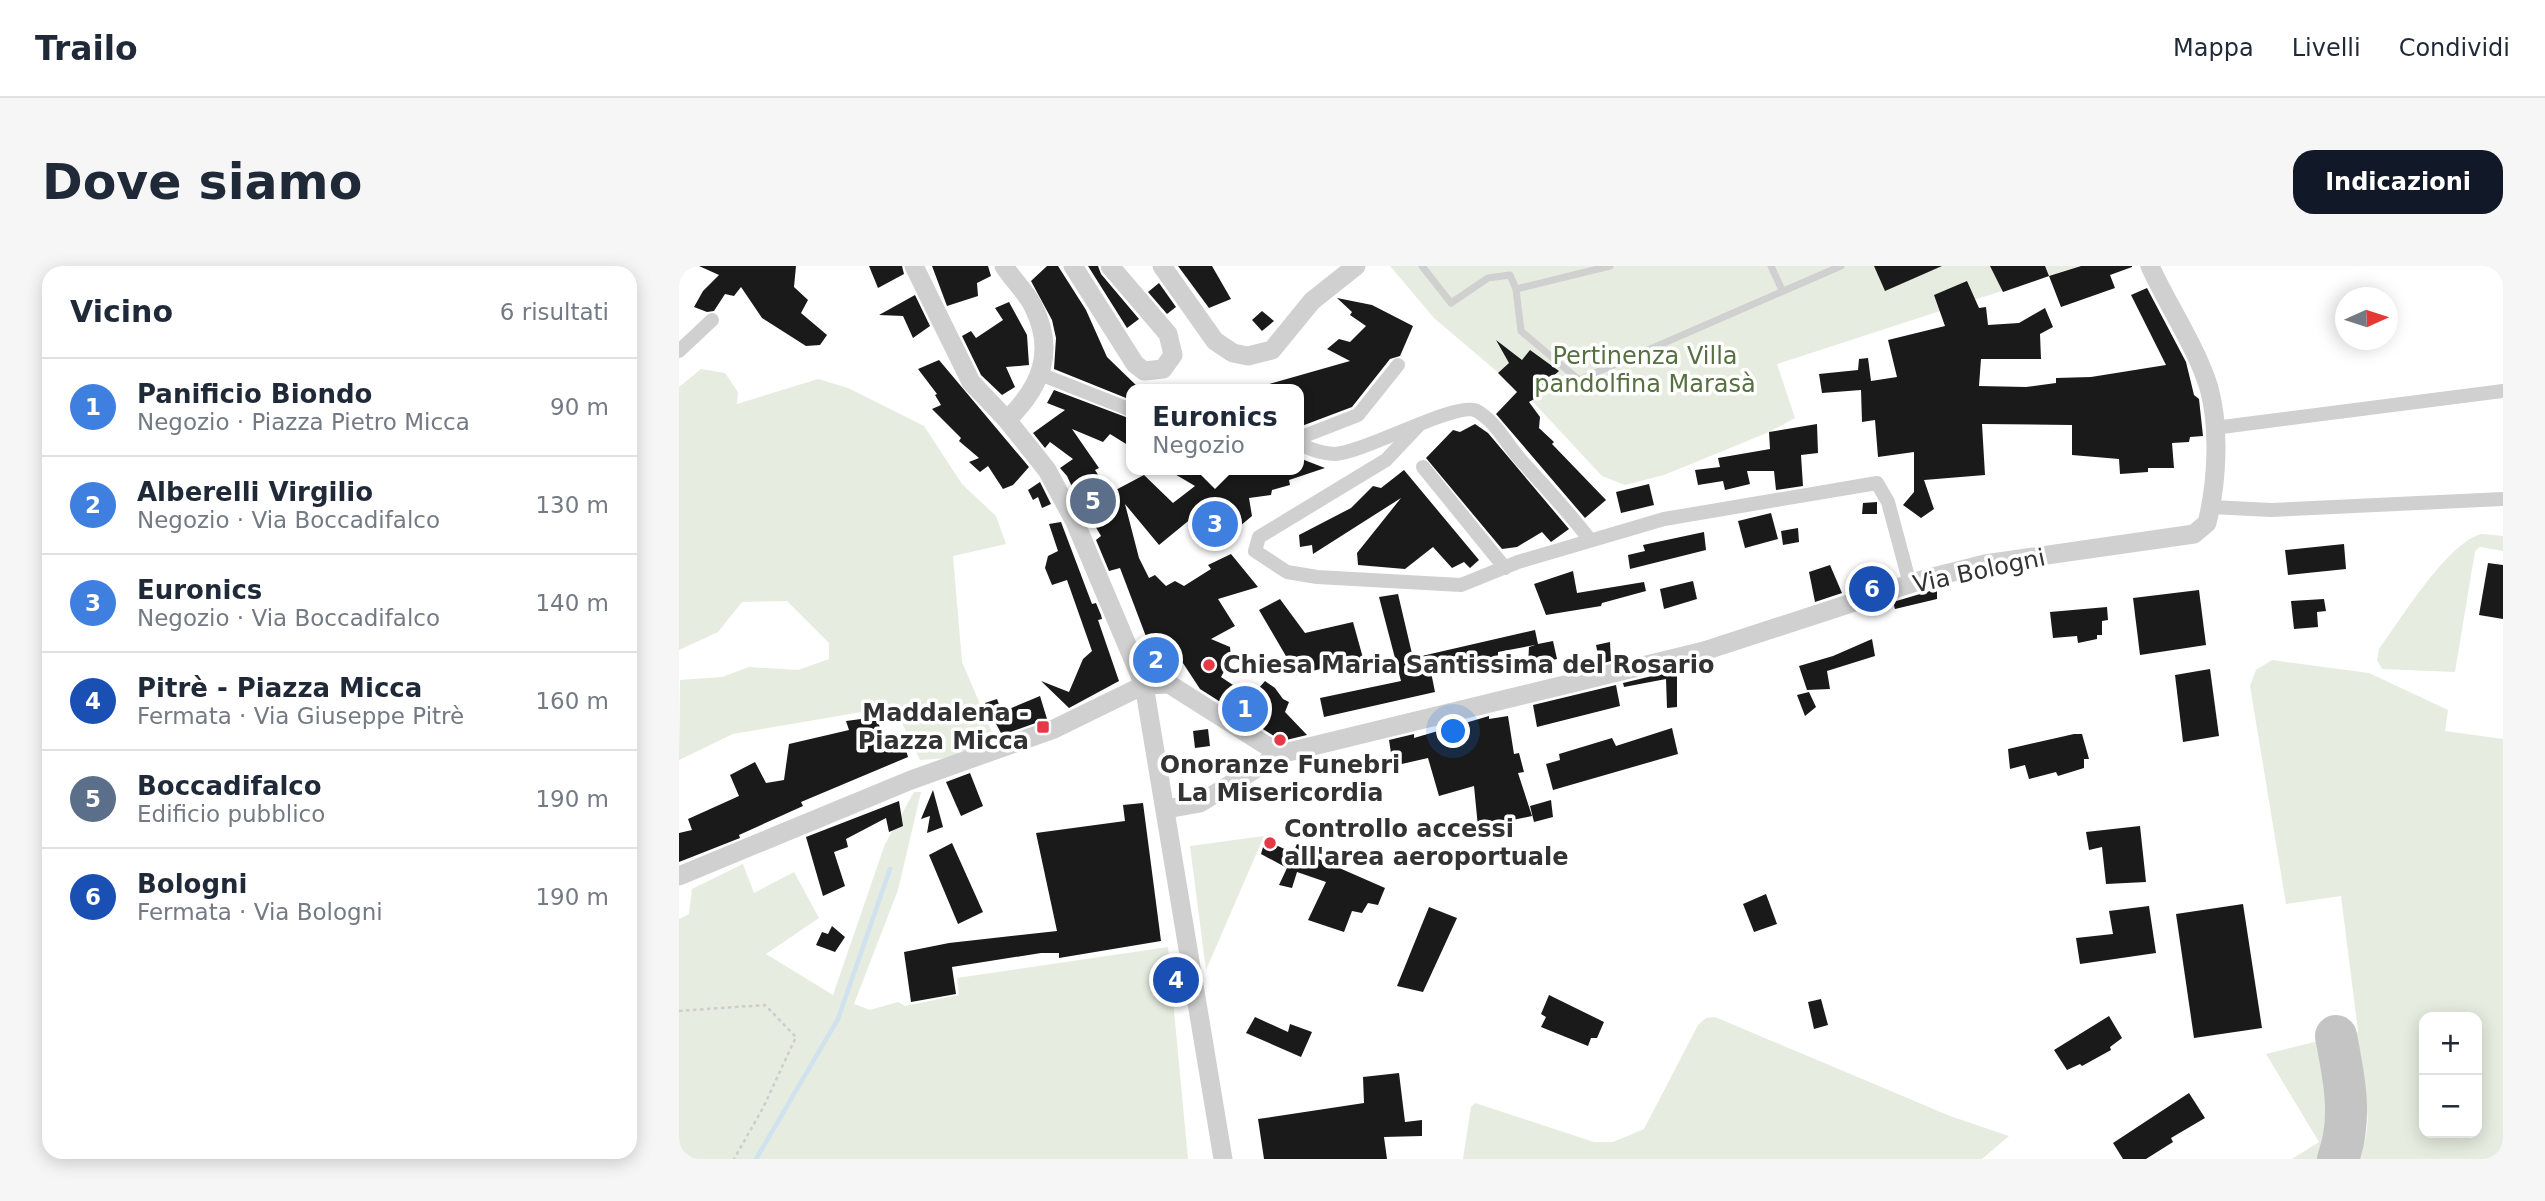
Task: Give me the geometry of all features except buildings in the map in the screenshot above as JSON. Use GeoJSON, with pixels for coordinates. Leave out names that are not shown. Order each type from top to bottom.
{"type":"FeatureCollection","features":[{"type":"Feature","properties":{"kind":"street"},"geometry":{"type":"LineString","coordinates":[[914,266],[971,382],[1007,420],[1047,470],[1075,522],[1144,685],[1167,809],[1223,1159]]}},
{"type":"Feature","properties":{"kind":"street"},"geometry":{"type":"LineString","coordinates":[[1004,266],[1032,304],[1042,326],[1045,348],[1040,374],[1027,401],[1007,420]]}},
{"type":"Feature","properties":{"kind":"street"},"geometry":{"type":"LineString","coordinates":[[1073,266],[1135,364],[1143,371],[1163,369],[1174,355],[1168,334],[1110,266]]}},
{"type":"Feature","properties":{"kind":"street"},"geometry":{"type":"LineString","coordinates":[[1162,266],[1215,341],[1233,353],[1248,356],[1272,350],[1312,301],[1356,266]]}},
{"type":"Feature","properties":{"kind":"street"},"geometry":{"type":"LineString","coordinates":[[2150,266],[2209,389],[2214,428],[2211,507],[2271,510],[2503,499]]}},
{"type":"Feature","properties":{"kind":"street"},"geometry":{"type":"LineString","coordinates":[[679,352],[712,320]]}},
{"type":"Feature","properties":{"kind":"street"},"geometry":{"type":"LineString","coordinates":[[1304,436],[1367,409],[1398,365]]}},
{"type":"Feature","properties":{"kind":"street"},"geometry":{"type":"LineString","coordinates":[[1040,374],[1126,408]]}},
{"type":"Feature","properties":{"kind":"street"},"geometry":{"type":"LineString","coordinates":[[2214,428],[2503,391]]}},
{"type":"Feature","properties":{"kind":"street"},"geometry":{"type":"LineString","coordinates":[[1304,446],[1317,452],[1336,454],[1374,443],[1458,409],[1475,409],[1494,425],[1590,540]]}},
{"type":"Feature","properties":{"kind":"street"},"geometry":{"type":"LineString","coordinates":[[1420,424],[1386,460],[1259,537],[1255,551],[1287,572],[1391,583],[1461,585],[1590,540],[1678,516],[1877,483],[1888,502],[1910,584]]}},
{"type":"Feature","properties":{"kind":"street"},"geometry":{"type":"LineString","coordinates":[[1423,467],[1505,568]]}},
{"type":"Feature","properties":{"kind":"street","name":"Via Bologni"},"geometry":{"type":"LineString","coordinates":[[1167,809],[1200,803],[1280,754],[1704,651],[1910,584],[1985,564],[2194,534],[2207,523],[2211,507]]}},
{"type":"Feature","properties":{"kind":"street"},"geometry":{"type":"LineString","coordinates":[[679,876],[911,780],[1054,729],[1144,685],[1169,684],[1280,754]]}},
{"type":"Feature","properties":{"kind":"lane"},"geometry":{"type":"LineString","coordinates":[[1422,266],[1451,303],[1487,278],[1510,275],[1516,289],[1521,331],[1579,380],[1841,266]]}},
{"type":"Feature","properties":{"kind":"lane"},"geometry":{"type":"LineString","coordinates":[[1516,289],[1609,266]]}},
{"type":"Feature","properties":{"kind":"lane"},"geometry":{"type":"LineString","coordinates":[[1771,266],[1782,290]]}},
{"type":"Feature","properties":{"kind":"path"},"geometry":{"type":"LineString","coordinates":[[679,1011],[765,1005],[796,1037],[763,1108],[734,1159]]}},
{"type":"Feature","properties":{"kind":"green space","name":"Pertinenza Villa pandolfina Marasà"},"geometry":{"type":"Polygon","coordinates":[[[1390,266],[2079,266],[1777,364],[1795,418],[1769,432],[1664,475],[1625,485],[1602,476],[1534,403],[1434,318],[1390,266]]]}},
{"type":"Feature","properties":{"kind":"green space"},"geometry":{"type":"Polygon","coordinates":[[[701,369],[725,373],[738,392],[737,404],[818,379],[848,388],[924,426],[962,484],[996,516],[1006,544],[953,556],[962,662],[995,739],[948,758],[920,760],[902,723],[879,709],[733,734],[679,760],[680,680],[722,677],[749,667],[798,670],[829,659],[829,643],[787,601],[742,602],[718,632],[679,650],[679,387],[701,369]]]}},
{"type":"Feature","properties":{"kind":"green space"},"geometry":{"type":"Polygon","coordinates":[[[2482,534],[2503,536],[2503,551],[2480,547],[2475,551],[2455,672],[2382,669],[2377,660],[2379,649],[2412,602],[2455,551],[2482,534]]]}},
{"type":"Feature","properties":{"kind":"green space"},"geometry":{"type":"Polygon","coordinates":[[[2272,660],[2369,673],[2448,710],[2445,731],[2503,739],[2503,1159],[2357,1159],[2364,1144],[2367,1114],[2354,1039],[2358,1031],[2341,896],[2286,904],[2250,686],[2256,670],[2272,660]]]}},
{"type":"Feature","properties":{"kind":"green space"},"geometry":{"type":"Polygon","coordinates":[[[914,792],[921,792],[898,890],[854,1004],[870,1010],[898,1002],[905,1006],[959,995],[957,978],[1168,947],[1188,1159],[679,1159],[679,919],[689,914],[692,889],[743,864],[754,893],[794,872],[819,918],[766,954],[833,995],[885,844],[914,792]]]}},
{"type":"Feature","properties":{"kind":"green space"},"geometry":{"type":"Polygon","coordinates":[[[1264,836],[1206,970],[1190,846],[1264,836]]]}},
{"type":"Feature","properties":{"kind":"green space"},"geometry":{"type":"Polygon","coordinates":[[[1715,1017],[1950,1116],[2009,1136],[1982,1159],[1463,1159],[1471,1107],[1475,1103],[1594,1142],[1613,1142],[1644,1129],[1698,1025],[1706,1018],[1715,1017]]]}},
{"type":"Feature","properties":{"kind":"green space"},"geometry":{"type":"Polygon","coordinates":[[[2319,1041],[2327,1051],[2336,1080],[2338,1115],[2334,1147],[2329,1159],[2292,1159],[2319,1142],[2266,1054],[2319,1041]]]}},
{"type":"Feature","properties":{"kind":"waterway"},"geometry":{"type":"LineString","coordinates":[[756,1159],[838,1019],[890,869]]}},
{"type":"Feature","properties":{"kind":"taxiway"},"geometry":{"type":"LineString","coordinates":[[2336,1036],[2346,1098],[2343,1144],[2338,1159]]}},
{"type":"Feature","properties":{"kind":"place","name":"Boccadifalco"},"geometry":{"type":"Point","coordinates":[1093,501]}},
{"type":"Feature","properties":{"kind":"place","name":"Euronics"},"geometry":{"type":"Point","coordinates":[1215,524]}},
{"type":"Feature","properties":{"kind":"place","name":"Bologni"},"geometry":{"type":"Point","coordinates":[1872,589]}},
{"type":"Feature","properties":{"kind":"place","name":"Alberelli Virgilio"},"geometry":{"type":"Point","coordinates":[1156,660]}},
{"type":"Feature","properties":{"kind":"place","name":"Chiesa Maria Santissima del Rosario"},"geometry":{"type":"Point","coordinates":[1209,665]}},
{"type":"Feature","properties":{"kind":"place","name":"Panificio Biondo"},"geometry":{"type":"Point","coordinates":[1245,709]}},
{"type":"Feature","properties":{"kind":"place","name":"Maddalena - Piazza Micca"},"geometry":{"type":"Point","coordinates":[1043,727]}},
{"type":"Feature","properties":{"kind":"place","name":"Onoranze Funebri La Misericordia"},"geometry":{"type":"Point","coordinates":[1280,740]}},
{"type":"Feature","properties":{"kind":"place","name":"Controllo accessi all'area aeroportuale"},"geometry":{"type":"Point","coordinates":[1270,843]}},
{"type":"Feature","properties":{"kind":"place","name":"Pitrè - Piazza Micca"},"geometry":{"type":"Point","coordinates":[1176,980]}}]}
